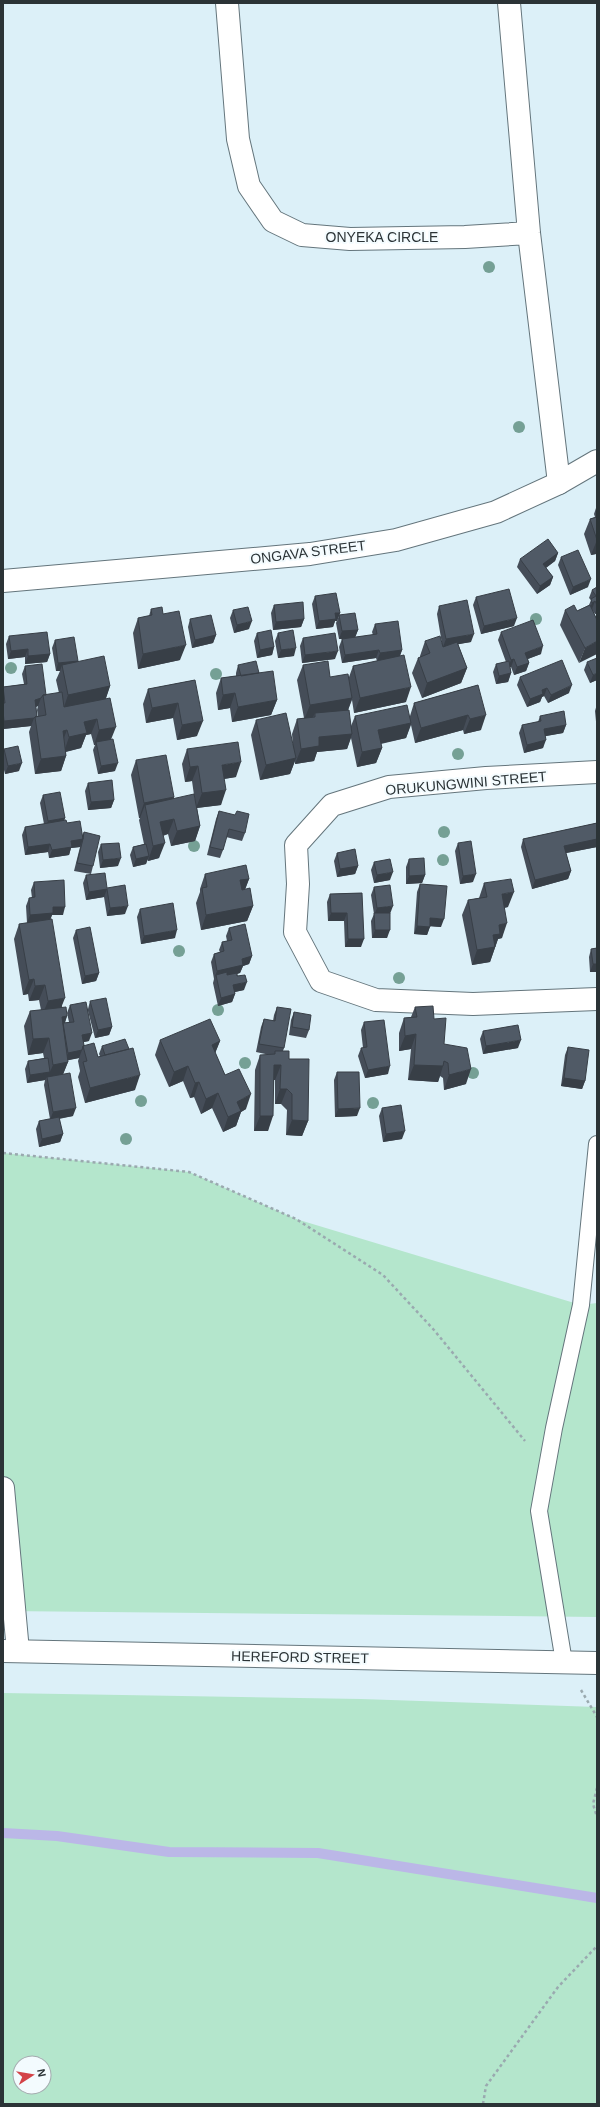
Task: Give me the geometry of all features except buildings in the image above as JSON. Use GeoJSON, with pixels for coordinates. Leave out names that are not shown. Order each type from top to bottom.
{"type":"FeatureCollection","features":[{"type":"Feature","properties":{"kind":"street","name":"ONYEKA CIRCLE"},"geometry":{"type":"LineString","coordinates":[[226,3],[238,139],[249,186],[273,221],[302,235],[350,239],[466,237],[529,233]]}},
{"type":"Feature","properties":{"kind":"street"},"geometry":{"type":"LineString","coordinates":[[509,3],[529,233],[559,483]]}},
{"type":"Feature","properties":{"kind":"street","name":"ONGAVA STREET"},"geometry":{"type":"LineString","coordinates":[[3,581],[310,554],[396,540],[496,512],[559,483],[597,461]]}},
{"type":"Feature","properties":{"kind":"street","name":"ORUKUNGWINI STREET"},"geometry":{"type":"LineString","coordinates":[[597,772],[486,778],[389,787],[332,805],[296,845],[298,884],[295,932],[321,981],[376,1000],[473,1004],[597,1000]]}},
{"type":"Feature","properties":{"kind":"street"},"geometry":{"type":"LineString","coordinates":[[3,1488],[10,1651]]}},
{"type":"Feature","properties":{"kind":"street","name":"HEREFORD STREET"},"geometry":{"type":"LineString","coordinates":[[10,1651],[597,1663]]}},
{"type":"Feature","properties":{"kind":"lane"},"geometry":{"type":"LineString","coordinates":[[564,1662],[539,1511],[581,1305],[597,1144]]}},
{"type":"Feature","properties":{"kind":"path"},"geometry":{"type":"LineString","coordinates":[[3,1153],[189,1172],[296,1219],[383,1275],[434,1330],[547,1468]]}},
{"type":"Feature","properties":{"kind":"path"},"geometry":{"type":"LineString","coordinates":[[597,1788],[593,1804],[597,1817]]}},
{"type":"Feature","properties":{"kind":"path"},"geometry":{"type":"LineString","coordinates":[[483,2104],[486,2086],[558,1987],[597,1946]]}},
{"type":"Feature","properties":{"kind":"green space"},"geometry":{"type":"Polygon","coordinates":[[[3,1153],[189,1172],[296,1219],[581,1305],[597,1303],[597,1617],[3,1611],[3,1153]]]}},
{"type":"Feature","properties":{"kind":"green space"},"geometry":{"type":"Polygon","coordinates":[[[3,1693],[361,1699],[597,1707],[597,2104],[3,2104],[3,1693]]]}},
{"type":"Feature","properties":{"kind":"waterway"},"geometry":{"type":"LineString","coordinates":[[3,1833],[57,1836],[169,1852],[318,1853],[597,1898]]}}]}
